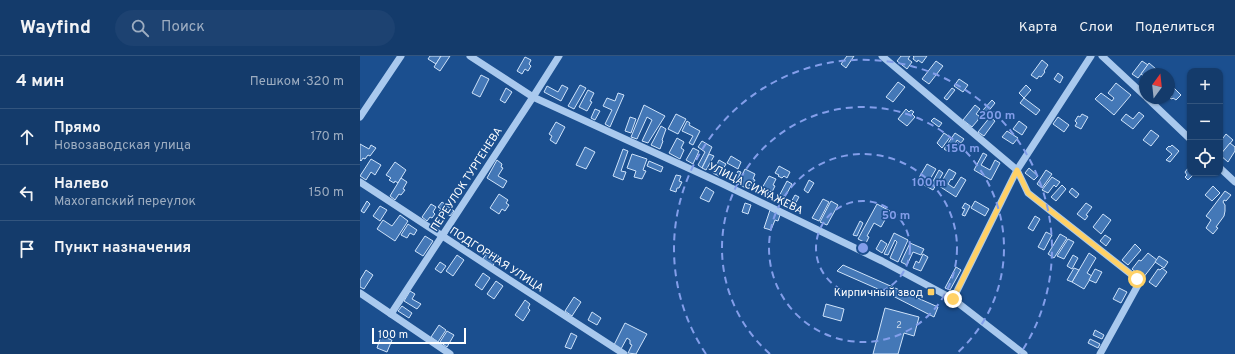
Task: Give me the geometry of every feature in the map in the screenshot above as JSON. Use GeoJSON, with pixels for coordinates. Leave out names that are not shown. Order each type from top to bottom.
{"type":"FeatureCollection","features":[{"type":"Feature","properties":{"kind":"street"},"geometry":{"type":"LineString","coordinates":[[360,117],[401,56]]}},
{"type":"Feature","properties":{"kind":"street","name":"УЛИЦА СИЖАЖЕВА"},"geometry":{"type":"LineString","coordinates":[[470,56],[533,97],[721,183],[882,261],[953,299],[1024,354]]}},
{"type":"Feature","properties":{"kind":"street","name":"ПЕРЕУЛОК ТУРГЕНЕВА"},"geometry":{"type":"LineString","coordinates":[[391,314],[559,56]]}},
{"type":"Feature","properties":{"kind":"street"},"geometry":{"type":"LineString","coordinates":[[882,56],[1017,170],[1028,193],[1137,279],[1138,284],[1100,354]]}},
{"type":"Feature","properties":{"kind":"street"},"geometry":{"type":"LineString","coordinates":[[953,299],[1017,170],[1091,56]]}},
{"type":"Feature","properties":{"kind":"street"},"geometry":{"type":"LineString","coordinates":[[1102,56],[1139,90]]}},
{"type":"Feature","properties":{"kind":"street"},"geometry":{"type":"LineString","coordinates":[[1153,104],[1187,136]]}},
{"type":"Feature","properties":{"kind":"street"},"geometry":{"type":"LineString","coordinates":[[1223,171],[1235,182]]}},
{"type":"Feature","properties":{"kind":"street","name":"ПОДГОРНАЯ УЛИЦА"},"geometry":{"type":"LineString","coordinates":[[360,182],[624,354]]}},
{"type":"Feature","properties":{"kind":"street"},"geometry":{"type":"LineString","coordinates":[[360,293],[450,354]]}},
{"type":"Feature","properties":{"kind":"building"},"geometry":{"type":"Polygon","coordinates":[[[430,56],[441,56],[436,64],[428,59],[430,56]]]}},
{"type":"Feature","properties":{"kind":"building"},"geometry":{"type":"Polygon","coordinates":[[[441,56],[450,56],[440,71],[434,67],[441,56]]]}},
{"type":"Feature","properties":{"kind":"building"},"geometry":{"type":"Polygon","coordinates":[[[847,56],[854,56],[846,68],[841,64],[847,56]]]}},
{"type":"Feature","properties":{"kind":"building"},"geometry":{"type":"Polygon","coordinates":[[[901,56],[910,56],[908,59],[912,62],[907,69],[897,61],[901,56]]]}},
{"type":"Feature","properties":{"kind":"building"},"geometry":{"type":"Polygon","coordinates":[[[913,56],[927,56],[922,63],[913,59],[913,56]]]}},
{"type":"Feature","properties":{"kind":"building"},"geometry":{"type":"Polygon","coordinates":[[[525,57],[531,60],[529,64],[531,66],[528,71],[525,69],[522,74],[517,71],[525,57]]]}},
{"type":"Feature","properties":{"kind":"building"},"geometry":{"type":"Polygon","coordinates":[[[1042,60],[1048,65],[1044,71],[1045,72],[1037,79],[1031,75],[1042,60]]]}},
{"type":"Feature","properties":{"kind":"building"},"geometry":{"type":"Polygon","coordinates":[[[936,61],[943,66],[929,84],[922,79],[936,61]]]}},
{"type":"Feature","properties":{"kind":"building"},"geometry":{"type":"Polygon","coordinates":[[[1142,61],[1148,65],[1146,68],[1139,68],[1138,78],[1132,74],[1142,61]]]}},
{"type":"Feature","properties":{"kind":"building"},"geometry":{"type":"Polygon","coordinates":[[[1149,63],[1155,68],[1145,68],[1149,63]]]}},
{"type":"Feature","properties":{"kind":"building"},"geometry":{"type":"Polygon","coordinates":[[[1058,73],[1063,77],[1060,83],[1054,79],[1058,73]]]}},
{"type":"Feature","properties":{"kind":"building"},"geometry":{"type":"Polygon","coordinates":[[[481,75],[489,79],[480,97],[472,93],[481,75]]]}},
{"type":"Feature","properties":{"kind":"building"},"geometry":{"type":"Polygon","coordinates":[[[959,79],[968,85],[963,92],[954,86],[959,79]]]}},
{"type":"Feature","properties":{"kind":"building"},"geometry":{"type":"Polygon","coordinates":[[[898,82],[905,87],[893,102],[886,97],[898,82]]]}},
{"type":"Feature","properties":{"kind":"building"},"geometry":{"type":"Polygon","coordinates":[[[1116,83],[1131,95],[1114,115],[1095,99],[1101,93],[1112,101],[1114,98],[1108,93],[1116,83]]]}},
{"type":"Feature","properties":{"kind":"building"},"geometry":{"type":"Polygon","coordinates":[[[562,85],[568,88],[561,101],[544,92],[547,86],[558,92],[562,85]]]}},
{"type":"Feature","properties":{"kind":"building"},"geometry":{"type":"Polygon","coordinates":[[[580,85],[586,88],[574,109],[568,106],[580,85]]]}},
{"type":"Feature","properties":{"kind":"building"},"geometry":{"type":"Polygon","coordinates":[[[1026,85],[1031,90],[1024,98],[1019,93],[1026,85]]]}},
{"type":"Feature","properties":{"kind":"building"},"geometry":{"type":"Polygon","coordinates":[[[506,88],[512,92],[505,103],[500,100],[506,88]]]}},
{"type":"Feature","properties":{"kind":"building"},"geometry":{"type":"Polygon","coordinates":[[[952,88],[955,90],[947,100],[944,98],[952,88]]]}},
{"type":"Feature","properties":{"kind":"building"},"geometry":{"type":"Polygon","coordinates":[[[1175,89],[1181,95],[1175,99],[1175,89]]]}},
{"type":"Feature","properties":{"kind":"building"},"geometry":{"type":"Polygon","coordinates":[[[588,90],[594,93],[590,101],[592,102],[587,111],[579,107],[588,90]]]}},
{"type":"Feature","properties":{"kind":"building"},"geometry":{"type":"Polygon","coordinates":[[[618,93],[624,95],[610,127],[605,124],[612,110],[603,106],[607,98],[615,101],[618,93]]]}},
{"type":"Feature","properties":{"kind":"building"},"geometry":{"type":"Polygon","coordinates":[[[1024,98],[1040,110],[1036,115],[1020,103],[1024,98]]]}},
{"type":"Feature","properties":{"kind":"building"},"geometry":{"type":"Polygon","coordinates":[[[992,100],[995,103],[987,113],[983,110],[992,100]]]}},
{"type":"Feature","properties":{"kind":"building"},"geometry":{"type":"Polygon","coordinates":[[[644,105],[665,116],[648,143],[642,141],[652,120],[647,117],[637,139],[631,137],[644,105]]]}},
{"type":"Feature","properties":{"kind":"building"},"geometry":{"type":"Polygon","coordinates":[[[975,105],[980,109],[976,114],[979,116],[978,120],[972,127],[963,120],[975,105]]]}},
{"type":"Feature","properties":{"kind":"building"},"geometry":{"type":"Polygon","coordinates":[[[595,109],[600,111],[595,120],[591,118],[595,109]]]}},
{"type":"Feature","properties":{"kind":"building"},"geometry":{"type":"Polygon","coordinates":[[[906,109],[909,112],[911,110],[914,112],[912,114],[915,117],[907,126],[898,119],[906,109]]]}},
{"type":"Feature","properties":{"kind":"building"},"geometry":{"type":"Polygon","coordinates":[[[1139,112],[1144,116],[1133,129],[1121,120],[1126,114],[1133,119],[1139,112]]]}},
{"type":"Feature","properties":{"kind":"building"},"geometry":{"type":"Polygon","coordinates":[[[676,114],[686,119],[678,134],[668,129],[676,114]]]}},
{"type":"Feature","properties":{"kind":"building"},"geometry":{"type":"Polygon","coordinates":[[[1082,114],[1088,117],[1081,129],[1075,126],[1077,123],[1075,121],[1078,116],[1080,117],[1082,114]]]}},
{"type":"Feature","properties":{"kind":"building"},"geometry":{"type":"Polygon","coordinates":[[[630,117],[636,119],[631,133],[625,131],[630,117]]]}},
{"type":"Feature","properties":{"kind":"building"},"geometry":{"type":"Polygon","coordinates":[[[990,117],[995,121],[984,136],[978,132],[990,117]]]}},
{"type":"Feature","properties":{"kind":"building"},"geometry":{"type":"Polygon","coordinates":[[[1058,117],[1069,125],[1064,132],[1053,124],[1058,117]]]}},
{"type":"Feature","properties":{"kind":"building"},"geometry":{"type":"Polygon","coordinates":[[[934,118],[942,123],[939,127],[931,121],[934,118]]]}},
{"type":"Feature","properties":{"kind":"building"},"geometry":{"type":"Polygon","coordinates":[[[687,121],[690,123],[689,125],[700,131],[693,145],[689,143],[693,136],[682,131],[687,121]]]}},
{"type":"Feature","properties":{"kind":"building"},"geometry":{"type":"Polygon","coordinates":[[[1019,121],[1027,127],[1022,135],[1013,129],[1019,121]]]}},
{"type":"Feature","properties":{"kind":"building"},"geometry":{"type":"Polygon","coordinates":[[[556,122],[565,127],[556,144],[550,140],[552,136],[549,134],[556,122]]]}},
{"type":"Feature","properties":{"kind":"building"},"geometry":{"type":"Polygon","coordinates":[[[661,126],[666,129],[660,149],[651,145],[661,126]]]}},
{"type":"Feature","properties":{"kind":"building"},"geometry":{"type":"Polygon","coordinates":[[[1151,130],[1159,136],[1151,146],[1143,140],[1151,130]]]}},
{"type":"Feature","properties":{"kind":"building"},"geometry":{"type":"Polygon","coordinates":[[[1007,131],[1018,138],[1013,144],[1002,137],[1007,131]]]}},
{"type":"Feature","properties":{"kind":"building"},"geometry":{"type":"Polygon","coordinates":[[[944,133],[950,137],[942,148],[937,143],[944,133]]]}},
{"type":"Feature","properties":{"kind":"building"},"geometry":{"type":"Polygon","coordinates":[[[955,133],[964,139],[961,143],[957,140],[954,146],[952,145],[947,151],[944,149],[955,133]]]}},
{"type":"Feature","properties":{"kind":"building"},"geometry":{"type":"Polygon","coordinates":[[[1226,134],[1233,140],[1223,152],[1223,140],[1226,134]]]}},
{"type":"Feature","properties":{"kind":"building"},"geometry":{"type":"Polygon","coordinates":[[[677,138],[684,142],[681,148],[684,150],[680,159],[669,153],[677,138]]]}},
{"type":"Feature","properties":{"kind":"building"},"geometry":{"type":"Polygon","coordinates":[[[702,141],[712,147],[702,168],[698,165],[705,152],[698,147],[702,141]]]}},
{"type":"Feature","properties":{"kind":"building"},"geometry":{"type":"Polygon","coordinates":[[[1230,143],[1235,147],[1235,151],[1228,162],[1223,158],[1223,151],[1230,143]]]}},
{"type":"Feature","properties":{"kind":"building"},"geometry":{"type":"Polygon","coordinates":[[[360,144],[369,149],[371,145],[376,148],[370,156],[368,155],[361,161],[360,160],[360,144]]]}},
{"type":"Feature","properties":{"kind":"building"},"geometry":{"type":"Polygon","coordinates":[[[1172,145],[1179,151],[1170,162],[1166,160],[1172,154],[1166,149],[1172,145]]]}},
{"type":"Feature","properties":{"kind":"building"},"geometry":{"type":"Polygon","coordinates":[[[585,147],[595,152],[586,169],[576,165],[585,147]]]}},
{"type":"Feature","properties":{"kind":"building"},"geometry":{"type":"Polygon","coordinates":[[[693,148],[699,151],[693,164],[686,160],[693,148]]]}},
{"type":"Feature","properties":{"kind":"building"},"geometry":{"type":"Polygon","coordinates":[[[623,149],[628,151],[621,171],[626,172],[623,180],[613,176],[623,149]]]}},
{"type":"Feature","properties":{"kind":"building"},"geometry":{"type":"Polygon","coordinates":[[[983,153],[987,155],[981,165],[990,170],[995,160],[1000,163],[991,180],[974,170],[983,153]]]}},
{"type":"Feature","properties":{"kind":"building"},"geometry":{"type":"Polygon","coordinates":[[[632,154],[647,159],[643,170],[646,171],[642,179],[634,177],[636,171],[627,168],[632,154]]]}},
{"type":"Feature","properties":{"kind":"building"},"geometry":{"type":"Polygon","coordinates":[[[709,154],[714,156],[706,170],[702,168],[709,154]]]}},
{"type":"Feature","properties":{"kind":"building"},"geometry":{"type":"Polygon","coordinates":[[[731,156],[741,162],[738,169],[727,163],[731,156]]]}},
{"type":"Feature","properties":{"kind":"building"},"geometry":{"type":"Polygon","coordinates":[[[371,159],[381,165],[375,175],[371,172],[366,180],[360,176],[371,159]]]}},
{"type":"Feature","properties":{"kind":"building"},"geometry":{"type":"Polygon","coordinates":[[[497,160],[502,164],[501,167],[503,168],[498,176],[507,181],[503,188],[487,178],[497,160]]]}},
{"type":"Feature","properties":{"kind":"building"},"geometry":{"type":"Polygon","coordinates":[[[719,160],[726,164],[719,176],[713,173],[719,160]]]}},
{"type":"Feature","properties":{"kind":"building"},"geometry":{"type":"Polygon","coordinates":[[[649,161],[663,167],[661,172],[647,166],[649,161]]]}},
{"type":"Feature","properties":{"kind":"building"},"geometry":{"type":"Polygon","coordinates":[[[395,162],[406,170],[398,183],[395,181],[394,183],[389,180],[391,178],[386,175],[395,162]]]}},
{"type":"Feature","properties":{"kind":"building"},"geometry":{"type":"Polygon","coordinates":[[[927,164],[936,169],[929,181],[932,183],[939,170],[943,173],[933,190],[917,181],[927,164]]]}},
{"type":"Feature","properties":{"kind":"building"},"geometry":{"type":"Polygon","coordinates":[[[779,166],[790,172],[787,178],[784,176],[782,178],[775,173],[779,166]]]}},
{"type":"Feature","properties":{"kind":"building"},"geometry":{"type":"Polygon","coordinates":[[[1029,168],[1038,176],[1034,180],[1025,173],[1029,168]]]}},
{"type":"Feature","properties":{"kind":"building"},"geometry":{"type":"Polygon","coordinates":[[[745,169],[755,174],[753,179],[755,180],[752,185],[750,184],[748,189],[738,184],[745,169]]]}},
{"type":"Feature","properties":{"kind":"building"},"geometry":{"type":"Polygon","coordinates":[[[949,169],[956,173],[948,184],[954,188],[961,177],[966,180],[956,197],[939,186],[949,169]]]}},
{"type":"Feature","properties":{"kind":"building"},"geometry":{"type":"Polygon","coordinates":[[[1046,170],[1052,174],[1042,188],[1037,184],[1046,170]]]}},
{"type":"Feature","properties":{"kind":"building"},"geometry":{"type":"Polygon","coordinates":[[[738,171],[741,172],[736,183],[733,181],[738,171]]]}},
{"type":"Feature","properties":{"kind":"building"},"geometry":{"type":"Polygon","coordinates":[[[676,175],[681,176],[679,181],[682,182],[679,188],[677,188],[676,192],[670,190],[676,175]]]}},
{"type":"Feature","properties":{"kind":"building"},"geometry":{"type":"Polygon","coordinates":[[[1187,175],[1192,176],[1188,180],[1185,177],[1187,175]]]}},
{"type":"Feature","properties":{"kind":"building"},"geometry":{"type":"Polygon","coordinates":[[[769,176],[776,179],[773,185],[775,186],[772,192],[769,191],[766,197],[759,193],[769,176]]]}},
{"type":"Feature","properties":{"kind":"building"},"geometry":{"type":"Polygon","coordinates":[[[1052,177],[1060,182],[1056,187],[1054,185],[1048,193],[1042,190],[1052,177]]]}},
{"type":"Feature","properties":{"kind":"building"},"geometry":{"type":"Polygon","coordinates":[[[401,178],[407,182],[403,189],[405,190],[401,195],[399,194],[395,200],[390,196],[401,178]]]}},
{"type":"Feature","properties":{"kind":"building"},"geometry":{"type":"Polygon","coordinates":[[[809,180],[814,183],[808,193],[804,190],[809,180]]]}},
{"type":"Feature","properties":{"kind":"building"},"geometry":{"type":"Polygon","coordinates":[[[787,181],[792,184],[781,204],[776,202],[787,181]]]}},
{"type":"Feature","properties":{"kind":"building"},"geometry":{"type":"Polygon","coordinates":[[[1062,185],[1066,189],[1056,201],[1051,197],[1062,185]]]}},
{"type":"Feature","properties":{"kind":"building"},"geometry":{"type":"Polygon","coordinates":[[[1213,186],[1220,193],[1212,201],[1205,195],[1213,186]]]}},
{"type":"Feature","properties":{"kind":"building"},"geometry":{"type":"Polygon","coordinates":[[[706,187],[714,192],[709,202],[700,198],[706,187]]]}},
{"type":"Feature","properties":{"kind":"building"},"geometry":{"type":"Polygon","coordinates":[[[1072,188],[1079,194],[1076,198],[1069,192],[1072,188]]]}},
{"type":"Feature","properties":{"kind":"building"},"geometry":{"type":"Polygon","coordinates":[[[1225,191],[1231,195],[1226,201],[1224,200],[1223,202],[1225,205],[1224,216],[1213,234],[1206,228],[1211,220],[1206,216],[1225,191]]]}},
{"type":"Feature","properties":{"kind":"building"},"geometry":{"type":"Polygon","coordinates":[[[499,194],[508,200],[506,203],[509,205],[505,211],[502,209],[499,214],[490,208],[499,194]]]}},
{"type":"Feature","properties":{"kind":"building"},"geometry":{"type":"Polygon","coordinates":[[[795,195],[799,197],[793,208],[789,206],[795,195]]]}},
{"type":"Feature","properties":{"kind":"building"},"geometry":{"type":"Polygon","coordinates":[[[823,199],[829,202],[819,221],[812,218],[823,199]]]}},
{"type":"Feature","properties":{"kind":"building"},"geometry":{"type":"Polygon","coordinates":[[[367,201],[370,204],[364,213],[361,211],[367,201]]]}},
{"type":"Feature","properties":{"kind":"building"},"geometry":{"type":"Polygon","coordinates":[[[831,201],[838,205],[827,225],[820,222],[831,201]]]}},
{"type":"Feature","properties":{"kind":"building"},"geometry":{"type":"Polygon","coordinates":[[[975,201],[989,209],[985,216],[971,208],[975,201]]]}},
{"type":"Feature","properties":{"kind":"building"},"geometry":{"type":"Polygon","coordinates":[[[442,202],[454,211],[450,216],[445,212],[444,214],[439,211],[441,209],[438,207],[442,202]]]}},
{"type":"Feature","properties":{"kind":"building"},"geometry":{"type":"Polygon","coordinates":[[[745,203],[751,205],[748,214],[742,212],[745,203]]]}},
{"type":"Feature","properties":{"kind":"building"},"geometry":{"type":"Polygon","coordinates":[[[965,203],[970,206],[965,216],[962,215],[965,209],[962,208],[965,203]]]}},
{"type":"Feature","properties":{"kind":"building"},"geometry":{"type":"Polygon","coordinates":[[[1086,203],[1092,207],[1086,215],[1088,216],[1085,220],[1077,214],[1086,203]]]}},
{"type":"Feature","properties":{"kind":"building"},"geometry":{"type":"Polygon","coordinates":[[[431,204],[436,207],[433,212],[435,214],[427,221],[422,217],[431,204]]]}},
{"type":"Feature","properties":{"kind":"building"},"geometry":{"type":"Polygon","coordinates":[[[877,204],[890,211],[881,227],[874,223],[867,236],[869,237],[866,243],[858,239],[877,204]]]}},
{"type":"Feature","properties":{"kind":"building"},"geometry":{"type":"Polygon","coordinates":[[[380,206],[387,210],[380,221],[373,216],[380,206]]]}},
{"type":"Feature","properties":{"kind":"building"},"geometry":{"type":"Polygon","coordinates":[[[770,210],[780,215],[778,221],[775,220],[771,230],[764,228],[770,210]]]}},
{"type":"Feature","properties":{"kind":"building"},"geometry":{"type":"Polygon","coordinates":[[[1103,214],[1111,220],[1101,234],[1093,227],[1103,214]]]}},
{"type":"Feature","properties":{"kind":"building"},"geometry":{"type":"Polygon","coordinates":[[[400,215],[408,221],[395,241],[377,229],[383,220],[392,226],[400,215]]]}},
{"type":"Feature","properties":{"kind":"building"},"geometry":{"type":"Polygon","coordinates":[[[1035,216],[1040,219],[1033,231],[1028,228],[1035,216]]]}},
{"type":"Feature","properties":{"kind":"building"},"geometry":{"type":"Polygon","coordinates":[[[860,221],[863,223],[857,236],[853,235],[860,221]]]}},
{"type":"Feature","properties":{"kind":"building"},"geometry":{"type":"Polygon","coordinates":[[[408,224],[417,230],[414,235],[410,233],[407,238],[401,235],[408,224]]]}},
{"type":"Feature","properties":{"kind":"building"},"geometry":{"type":"Polygon","coordinates":[[[1046,232],[1052,235],[1044,250],[1038,247],[1046,232]]]}},
{"type":"Feature","properties":{"kind":"building"},"geometry":{"type":"Polygon","coordinates":[[[894,233],[908,240],[898,262],[890,258],[897,242],[895,240],[888,255],[884,254],[894,233]]]}},
{"type":"Feature","properties":{"kind":"building"},"geometry":{"type":"Polygon","coordinates":[[[1060,234],[1067,238],[1054,258],[1048,254],[1060,234]]]}},
{"type":"Feature","properties":{"kind":"building"},"geometry":{"type":"Polygon","coordinates":[[[1105,235],[1111,239],[1106,246],[1100,241],[1105,235]]]}},
{"type":"Feature","properties":{"kind":"building"},"geometry":{"type":"Polygon","coordinates":[[[425,236],[433,241],[423,256],[415,251],[425,236]]]}},
{"type":"Feature","properties":{"kind":"building"},"geometry":{"type":"Polygon","coordinates":[[[1068,239],[1074,242],[1064,259],[1057,256],[1068,239]]]}},
{"type":"Feature","properties":{"kind":"building"},"geometry":{"type":"Polygon","coordinates":[[[881,240],[887,244],[882,253],[876,249],[881,240]]]}},
{"type":"Feature","properties":{"kind":"building"},"geometry":{"type":"Polygon","coordinates":[[[910,243],[924,249],[921,255],[913,252],[907,265],[901,262],[910,243]]]}},
{"type":"Feature","properties":{"kind":"building"},"geometry":{"type":"Polygon","coordinates":[[[1135,244],[1141,250],[1128,265],[1122,260],[1135,244]]]}},
{"type":"Feature","properties":{"kind":"building"},"geometry":{"type":"Polygon","coordinates":[[[489,250],[499,256],[492,267],[482,260],[489,250]]]}},
{"type":"Feature","properties":{"kind":"building"},"geometry":{"type":"Polygon","coordinates":[[[1089,253],[1096,258],[1087,273],[1092,276],[1084,289],[1072,282],[1089,253]]]}},
{"type":"Feature","properties":{"kind":"building"},"geometry":{"type":"Polygon","coordinates":[[[1148,253],[1157,260],[1143,278],[1132,269],[1139,260],[1141,261],[1148,253]]]}},
{"type":"Feature","properties":{"kind":"building"},"geometry":{"type":"Polygon","coordinates":[[[923,254],[928,257],[921,271],[913,268],[916,261],[919,263],[923,254]]]}},
{"type":"Feature","properties":{"kind":"building"},"geometry":{"type":"Polygon","coordinates":[[[457,255],[464,260],[453,276],[446,271],[457,255]]]}},
{"type":"Feature","properties":{"kind":"building"},"geometry":{"type":"Polygon","coordinates":[[[1073,255],[1078,258],[1072,269],[1067,266],[1073,255]]]}},
{"type":"Feature","properties":{"kind":"building"},"geometry":{"type":"Polygon","coordinates":[[[1159,256],[1168,262],[1164,268],[1155,262],[1159,256]]]}},
{"type":"Feature","properties":{"kind":"building"},"geometry":{"type":"Polygon","coordinates":[[[440,262],[446,266],[441,273],[435,269],[440,262]]]}},
{"type":"Feature","properties":{"kind":"building"},"geometry":{"type":"Polygon","coordinates":[[[843,265],[938,307],[934,317],[887,293],[837,271],[843,265]]]}},
{"type":"Feature","properties":{"kind":"building"},"geometry":{"type":"Polygon","coordinates":[[[956,267],[961,270],[950,290],[945,288],[956,267]]]}},
{"type":"Feature","properties":{"kind":"building"},"geometry":{"type":"Polygon","coordinates":[[[1074,268],[1079,270],[1072,282],[1067,280],[1074,268]]]}},
{"type":"Feature","properties":{"kind":"building"},"geometry":{"type":"Polygon","coordinates":[[[1162,268],[1167,272],[1156,287],[1149,282],[1158,269],[1160,270],[1162,268]]]}},
{"type":"Feature","properties":{"kind":"building"},"geometry":{"type":"Polygon","coordinates":[[[1095,269],[1102,272],[1096,283],[1089,280],[1095,269]]]}},
{"type":"Feature","properties":{"kind":"building"},"geometry":{"type":"Polygon","coordinates":[[[366,270],[373,275],[364,289],[360,287],[360,280],[366,270]]]}},
{"type":"Feature","properties":{"kind":"building"},"geometry":{"type":"Polygon","coordinates":[[[483,273],[490,278],[482,290],[475,285],[483,273]]]}},
{"type":"Feature","properties":{"kind":"building"},"geometry":{"type":"Polygon","coordinates":[[[496,281],[503,286],[494,299],[487,294],[496,281]]]}},
{"type":"Feature","properties":{"kind":"building"},"geometry":{"type":"Polygon","coordinates":[[[1119,288],[1127,292],[1121,303],[1113,299],[1119,288]]]}},
{"type":"Feature","properties":{"kind":"building"},"geometry":{"type":"Polygon","coordinates":[[[410,291],[415,294],[412,299],[421,304],[417,309],[404,301],[410,291]]]}},
{"type":"Feature","properties":{"kind":"building"},"geometry":{"type":"Polygon","coordinates":[[[574,297],[581,302],[572,316],[565,311],[574,297]]]}},
{"type":"Feature","properties":{"kind":"building"},"geometry":{"type":"Polygon","coordinates":[[[525,300],[530,304],[528,308],[530,310],[523,321],[515,315],[525,300]]]}},
{"type":"Feature","properties":{"kind":"building"},"geometry":{"type":"Polygon","coordinates":[[[826,304],[844,309],[841,321],[823,316],[826,304]]]}},
{"type":"Feature","properties":{"kind":"building"},"geometry":{"type":"Polygon","coordinates":[[[402,306],[412,313],[409,318],[398,311],[402,306]]]}},
{"type":"Feature","properties":{"kind":"building"},"geometry":{"type":"Polygon","coordinates":[[[885,308],[919,317],[914,336],[904,333],[898,354],[873,354],[885,308]]]}},
{"type":"Feature","properties":{"kind":"building"},"geometry":{"type":"Polygon","coordinates":[[[592,312],[601,318],[597,325],[588,320],[592,312]]]}},
{"type":"Feature","properties":{"kind":"building"},"geometry":{"type":"Polygon","coordinates":[[[625,323],[647,334],[636,354],[628,353],[632,345],[630,344],[630,340],[627,338],[621,349],[614,345],[625,323]]]}},
{"type":"Feature","properties":{"kind":"building"},"geometry":{"type":"Polygon","coordinates":[[[439,325],[446,330],[438,342],[431,337],[439,325]]]}},
{"type":"Feature","properties":{"kind":"building"},"geometry":{"type":"Polygon","coordinates":[[[1095,330],[1104,335],[1102,339],[1093,335],[1095,330]]]}},
{"type":"Feature","properties":{"kind":"building"},"geometry":{"type":"Polygon","coordinates":[[[447,331],[454,335],[447,347],[440,342],[447,331]]]}},
{"type":"Feature","properties":{"kind":"building"},"geometry":{"type":"Polygon","coordinates":[[[571,333],[577,336],[571,349],[565,347],[571,333]]]}},
{"type":"Feature","properties":{"kind":"building"},"geometry":{"type":"Polygon","coordinates":[[[381,336],[392,340],[387,352],[377,348],[381,336]]]}},
{"type":"Feature","properties":{"kind":"building"},"geometry":{"type":"Polygon","coordinates":[[[1090,339],[1100,344],[1098,348],[1088,343],[1090,339]]]}},
{"type":"Feature","properties":{"kind":"place","name":"Кирпичный звод"},"geometry":{"type":"Point","coordinates":[931,292]}},
{"type":"Feature","properties":{"kind":"route"},"geometry":{"type":"LineString","coordinates":[[953,299],[1017,170],[1028,193],[1137,279]]}}]}
